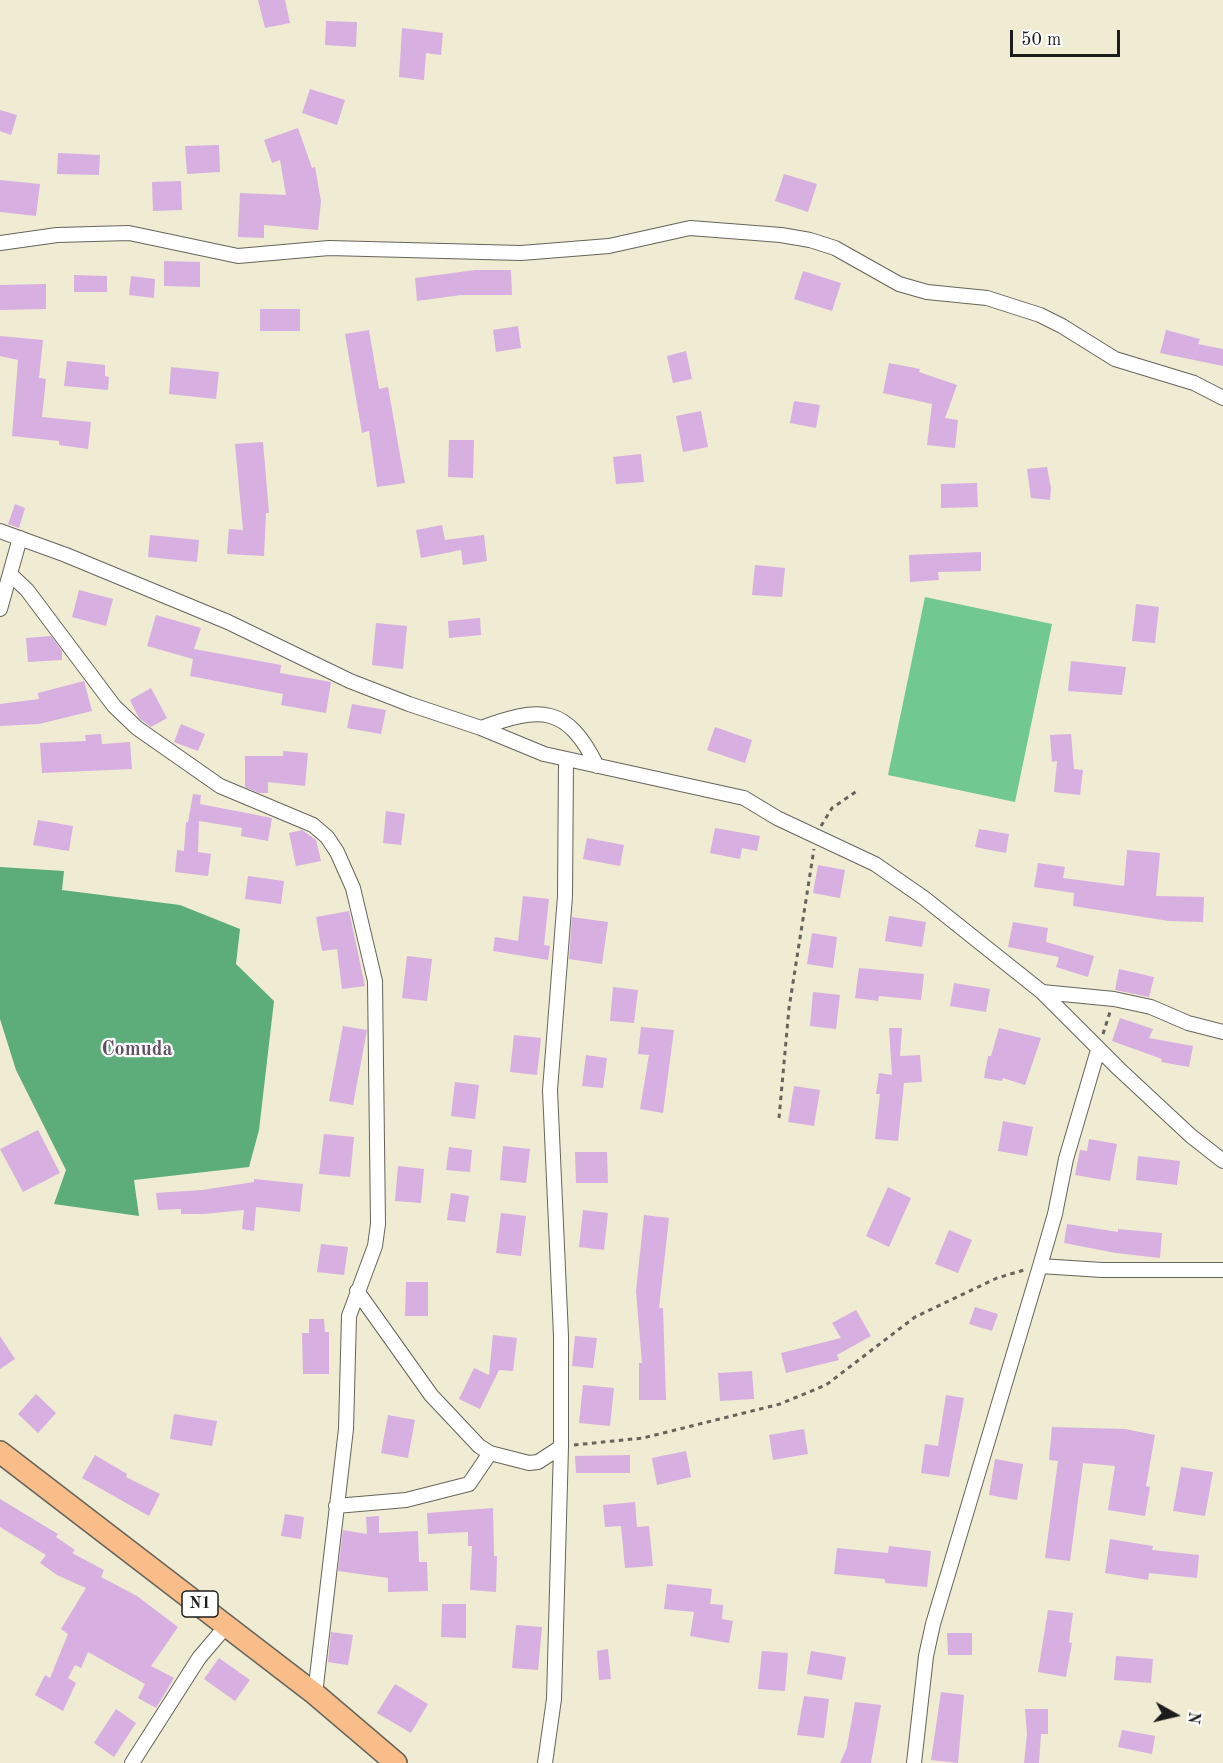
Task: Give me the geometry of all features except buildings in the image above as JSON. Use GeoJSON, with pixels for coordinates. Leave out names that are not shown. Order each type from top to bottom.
{"type":"FeatureCollection","features":[{"type":"Feature","properties":{"kind":"main road","name":"N1"},"geometry":{"type":"LineString","coordinates":[[0,1452],[315,1694],[396,1763]]}},
{"type":"Feature","properties":{"kind":"street"},"geometry":{"type":"LineString","coordinates":[[0,243],[57,235],[118,232],[188,244],[238,256],[329,248],[521,253],[609,246],[690,228],[781,235],[810,240],[835,248],[899,284],[927,292],[987,297],[1040,315],[1115,359],[1194,383],[1223,398]]}},
{"type":"Feature","properties":{"kind":"street"},"geometry":{"type":"LineString","coordinates":[[0,531],[228,622],[350,681],[481,728],[507,741],[566,760],[744,798],[815,836],[875,864],[924,898],[1042,992],[1098,1050],[1191,1136],[1223,1161]]}},
{"type":"Feature","properties":{"kind":"street"},"geometry":{"type":"LineString","coordinates":[[0,609],[20,538]]}},
{"type":"Feature","properties":{"kind":"street"},"geometry":{"type":"LineString","coordinates":[[10,574],[27,590],[114,706],[136,728],[220,786],[313,825],[327,837],[337,852],[353,888],[375,981],[378,1224],[375,1245],[357,1291],[346,1334],[346,1429],[315,1694]]}},
{"type":"Feature","properties":{"kind":"street"},"geometry":{"type":"LineString","coordinates":[[481,728],[515,715],[538,713],[554,716],[579,735],[597,766]]}},
{"type":"Feature","properties":{"kind":"street"},"geometry":{"type":"LineString","coordinates":[[544,1763],[549,1747],[554,1699],[561,1446],[561,1336],[550,1090],[565,896],[566,760]]}},
{"type":"Feature","properties":{"kind":"street"},"geometry":{"type":"LineString","coordinates":[[1042,992],[1114,999],[1151,1007],[1188,1023],[1223,1032]]}},
{"type":"Feature","properties":{"kind":"street"},"geometry":{"type":"LineString","coordinates":[[914,1763],[926,1656],[933,1624],[1055,1214],[1066,1159],[1098,1050]]}},
{"type":"Feature","properties":{"kind":"street"},"geometry":{"type":"LineString","coordinates":[[1040,1266],[1102,1270],[1223,1270]]}},
{"type":"Feature","properties":{"kind":"street"},"geometry":{"type":"LineString","coordinates":[[357,1291],[431,1395],[464,1434],[490,1454],[520,1461],[537,1462],[561,1446]]}},
{"type":"Feature","properties":{"kind":"street"},"geometry":{"type":"LineString","coordinates":[[336,1506],[406,1500],[469,1484],[490,1454]]}},
{"type":"Feature","properties":{"kind":"street"},"geometry":{"type":"LineString","coordinates":[[132,1763],[199,1658],[227,1625]]}},
{"type":"Feature","properties":{"kind":"path"},"geometry":{"type":"LineString","coordinates":[[779,1118],[789,1008],[815,836],[832,808],[857,791]]}},
{"type":"Feature","properties":{"kind":"path"},"geometry":{"type":"LineString","coordinates":[[1098,1050],[1114,999]]}},
{"type":"Feature","properties":{"kind":"path"},"geometry":{"type":"LineString","coordinates":[[561,1446],[643,1438],[780,1404],[826,1385],[915,1317],[997,1278],[1040,1266]]}},
{"type":"Feature","properties":{"kind":"green space"},"geometry":{"type":"Polygon","coordinates":[[[925,597],[1052,624],[1015,802],[888,775],[925,597]]]}},
{"type":"Feature","properties":{"kind":"green space"},"geometry":{"type":"Polygon","coordinates":[[[0,867],[64,871],[62,890],[180,905],[240,929],[236,964],[274,1001],[259,1130],[249,1167],[134,1180],[139,1216],[54,1204],[66,1170],[16,1070],[0,1019],[0,867]]]}},
{"type":"Feature","properties":{"kind":"district","name":"Comuda"},"geometry":{"type":"Point","coordinates":[137,1050]}}]}
